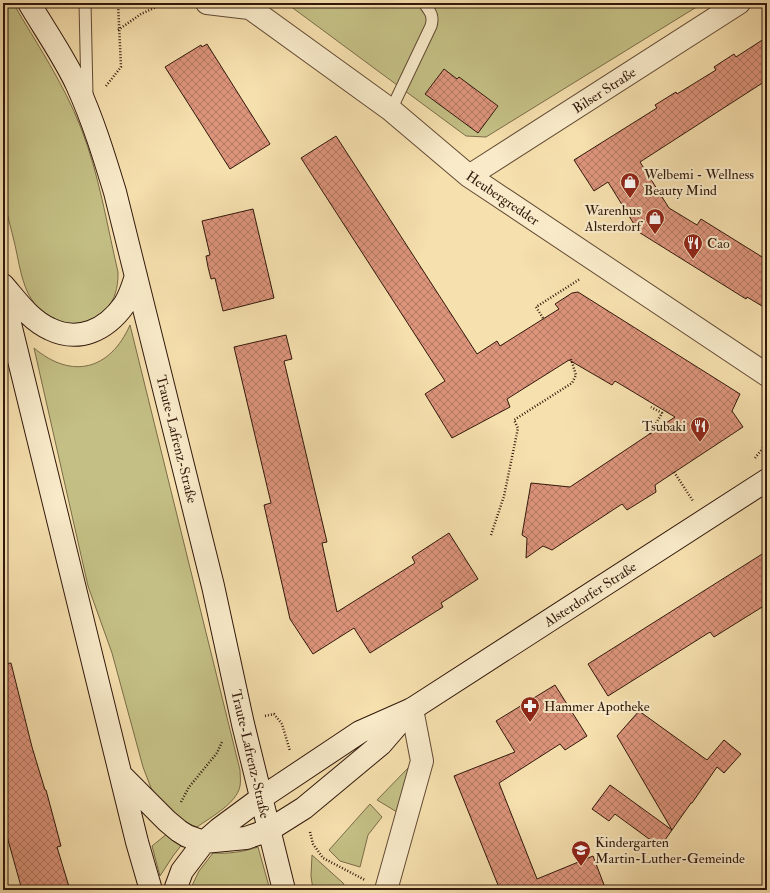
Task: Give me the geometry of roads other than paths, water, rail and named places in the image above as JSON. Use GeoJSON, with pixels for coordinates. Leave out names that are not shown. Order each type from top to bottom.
{"type":"FeatureCollection","features":[{"type":"Feature","properties":{"kind":"street","name":"Traute-Lafrenz-Straße"},"geometry":{"type":"LineString","coordinates":[[29,3],[76,84],[88,110],[111,178],[213,586],[243,724],[284,890]]}},
{"type":"Feature","properties":{"kind":"street","name":"Heubergredder"},"geometry":{"type":"LineString","coordinates":[[207,3],[246,5],[391,110],[469,176],[767,375]]}},
{"type":"Feature","properties":{"kind":"street","name":"Bilser Straße"},"geometry":{"type":"LineString","coordinates":[[469,176],[739,3]]}},
{"type":"Feature","properties":{"kind":"street"},"geometry":{"type":"LineString","coordinates":[[3,285],[26,311],[38,321],[49,329],[73,336],[97,330],[110,320],[124,305],[136,276]]}},
{"type":"Feature","properties":{"kind":"street"},"geometry":{"type":"LineString","coordinates":[[3,295],[137,842],[151,890]]}},
{"type":"Feature","properties":{"kind":"street","name":"Alsterdorfer Straße"},"geometry":{"type":"LineString","coordinates":[[175,890],[182,871],[204,842],[261,798],[360,732],[412,709],[767,480]]}},
{"type":"Feature","properties":{"kind":"street"},"geometry":{"type":"LineString","coordinates":[[378,886],[422,761],[412,709]]}},
{"type":"Feature","properties":{"kind":"street","name":"Alsterdorfer Straße"},"geometry":{"type":"LineString","coordinates":[[204,842],[230,841],[246,838],[269,830],[304,808],[381,744],[412,709]]}},
{"type":"Feature","properties":{"kind":"street"},"geometry":{"type":"LineString","coordinates":[[121,775],[179,831],[187,836],[204,842]]}},
{"type":"Feature","properties":{"kind":"lane"},"geometry":{"type":"LineString","coordinates":[[85,3],[88,110]]}},
{"type":"Feature","properties":{"kind":"lane"},"geometry":{"type":"LineString","coordinates":[[391,110],[431,26],[433,19],[424,3]]}},
{"type":"Feature","properties":{"kind":"place","name":"Welbemi - Wellness Beauty Mind"},"geometry":{"type":"Point","coordinates":[630,199]}},
{"type":"Feature","properties":{"kind":"place","name":"Warenhus Alsterdorf"},"geometry":{"type":"Point","coordinates":[655,235]}},
{"type":"Feature","properties":{"kind":"place","name":"Cao"},"geometry":{"type":"Point","coordinates":[693,260]}},
{"type":"Feature","properties":{"kind":"place","name":"Tsubaki"},"geometry":{"type":"Point","coordinates":[700,443]}},
{"type":"Feature","properties":{"kind":"place","name":"Hammer Apotheke"},"geometry":{"type":"Point","coordinates":[530,723]}},
{"type":"Feature","properties":{"kind":"place","name":"Kindergarten Martin-Luther-Gemeinde"},"geometry":{"type":"Point","coordinates":[581,867]}}]}
